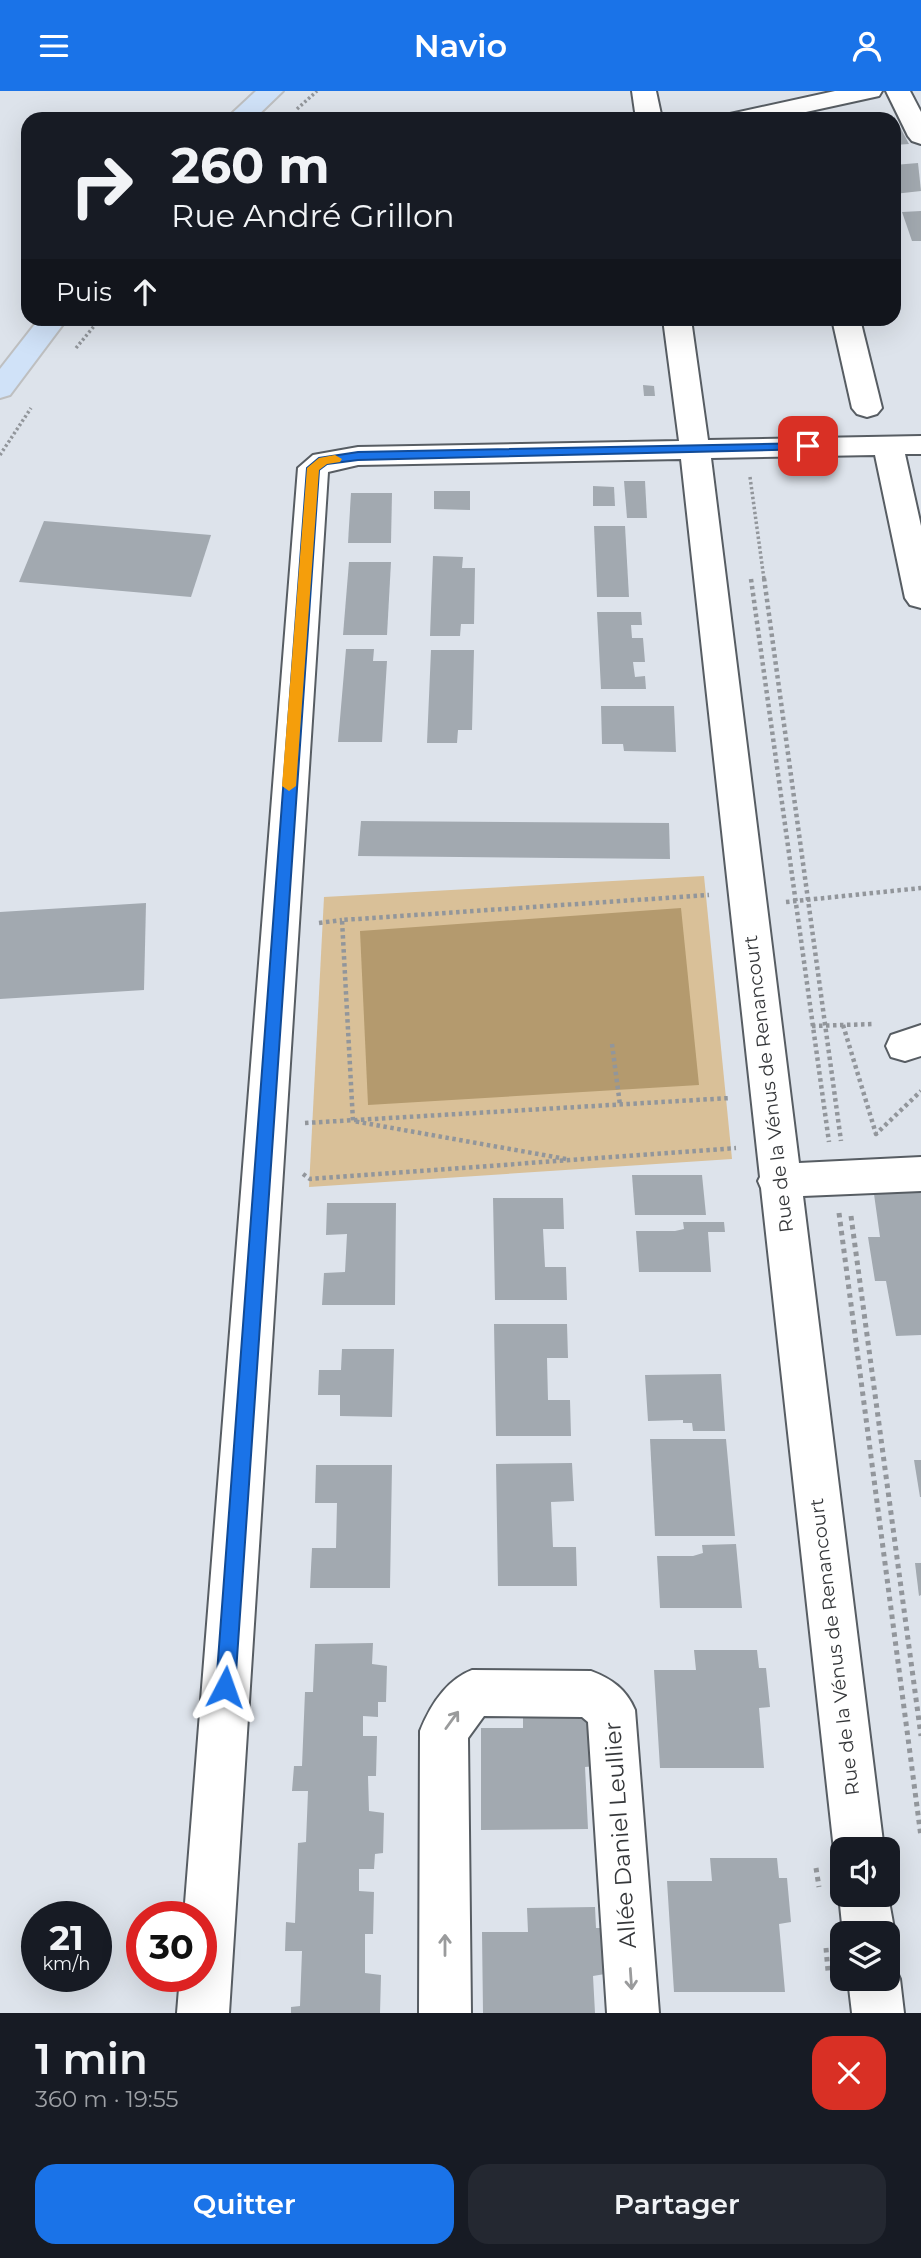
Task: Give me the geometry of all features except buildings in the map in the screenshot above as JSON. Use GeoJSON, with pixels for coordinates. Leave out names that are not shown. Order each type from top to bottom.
{"type":"FeatureCollection","features":[{"type":"Feature","properties":{"kind":"main road"},"geometry":{"type":"LineString","coordinates":[[247,112],[271,91]]}},
{"type":"Feature","properties":{"kind":"main road"},"geometry":{"type":"LineString","coordinates":[[0,389],[48,326]]}},
{"type":"Feature","properties":{"kind":"street"},"geometry":{"type":"LineString","coordinates":[[644,91],[648,112]]}},
{"type":"Feature","properties":{"kind":"street"},"geometry":{"type":"LineString","coordinates":[[779,112],[870,91]]}},
{"type":"Feature","properties":{"kind":"street"},"geometry":{"type":"LineString","coordinates":[[898,91],[921,136]]}},
{"type":"Feature","properties":{"kind":"street","name":"Rue de la Vénus de Renancourt"},"geometry":{"type":"LineString","coordinates":[[678,326],[695,450],[731,905],[778,1181],[857,1837]]}},
{"type":"Feature","properties":{"kind":"street"},"geometry":{"type":"LineString","coordinates":[[848,326],[867,408]]}},
{"type":"Feature","properties":{"kind":"street"},"geometry":{"type":"LineString","coordinates":[[888,445],[921,598]]}},
{"type":"Feature","properties":{"kind":"street"},"geometry":{"type":"LineString","coordinates":[[203,2013],[313,468],[324,461],[358,456],[921,445]]}},
{"type":"Feature","properties":{"kind":"street"},"geometry":{"type":"LineString","coordinates":[[778,1181],[921,1174]]}},
{"type":"Feature","properties":{"kind":"street","name":"Allée Daniel Leullier"},"geometry":{"type":"LineString","coordinates":[[446,2013],[444,1731],[472,1693],[591,1694],[611,1710],[634,2013]]}},
{"type":"Feature","properties":{"kind":"street"},"geometry":{"type":"LineString","coordinates":[[863,1991],[878,2013]]}},
{"type":"Feature","properties":{"kind":"path"},"geometry":{"type":"LineString","coordinates":[[297,110],[317,91]]}},
{"type":"Feature","properties":{"kind":"path"},"geometry":{"type":"LineString","coordinates":[[68,358],[94,326]]}},
{"type":"Feature","properties":{"kind":"path"},"geometry":{"type":"LineString","coordinates":[[0,455],[37,398]]}},
{"type":"Feature","properties":{"kind":"path"},"geometry":{"type":"LineString","coordinates":[[748,464],[825,1026],[840,1179],[921,1837]]}},
{"type":"Feature","properties":{"kind":"path"},"geometry":{"type":"LineString","coordinates":[[750,572],[812,1027],[840,1179],[921,1736]]}},
{"type":"Feature","properties":{"kind":"path"},"geometry":{"type":"LineString","coordinates":[[313,923],[714,895],[731,905],[921,888]]}},
{"type":"Feature","properties":{"kind":"path"},"geometry":{"type":"LineString","coordinates":[[342,920],[353,1121]]}},
{"type":"Feature","properties":{"kind":"path"},"geometry":{"type":"LineString","coordinates":[[812,1027],[875,1024],[913,1043]]}},
{"type":"Feature","properties":{"kind":"path"},"geometry":{"type":"LineString","coordinates":[[843,1025],[876,1134],[921,1091]]}},
{"type":"Feature","properties":{"kind":"path"},"geometry":{"type":"LineString","coordinates":[[612,1044],[620,1105]]}},
{"type":"Feature","properties":{"kind":"path"},"geometry":{"type":"LineString","coordinates":[[730,1089],[732,1111]]}},
{"type":"Feature","properties":{"kind":"path"},"geometry":{"type":"LineString","coordinates":[[303,1123],[731,1098]]}},
{"type":"Feature","properties":{"kind":"path"},"geometry":{"type":"LineString","coordinates":[[353,1121],[574,1160]]}},
{"type":"Feature","properties":{"kind":"path"},"geometry":{"type":"LineString","coordinates":[[735,1136],[738,1162]]}},
{"type":"Feature","properties":{"kind":"path"},"geometry":{"type":"LineString","coordinates":[[298,1170],[310,1179],[736,1148]]}},
{"type":"Feature","properties":{"kind":"path"},"geometry":{"type":"LineString","coordinates":[[816,1867],[830,1882]]}},
{"type":"Feature","properties":{"kind":"shaded area"},"geometry":{"type":"Polygon","coordinates":[[[704,876],[732,1159],[309,1187],[324,897],[704,876]]]}},
{"type":"Feature","properties":{"kind":"shaded area"},"geometry":{"type":"Polygon","coordinates":[[[681,908],[699,1085],[368,1105],[360,931],[681,908]]]}},
{"type":"Feature","properties":{"kind":"slow traffic"},"geometry":{"type":"LineString","coordinates":[[289,786],[313,468],[324,461],[335,459]]}},
{"type":"Feature","properties":{"kind":"route"},"geometry":{"type":"LineString","coordinates":[[225,1687],[313,468],[324,461],[358,456],[808,446]]}}]}
